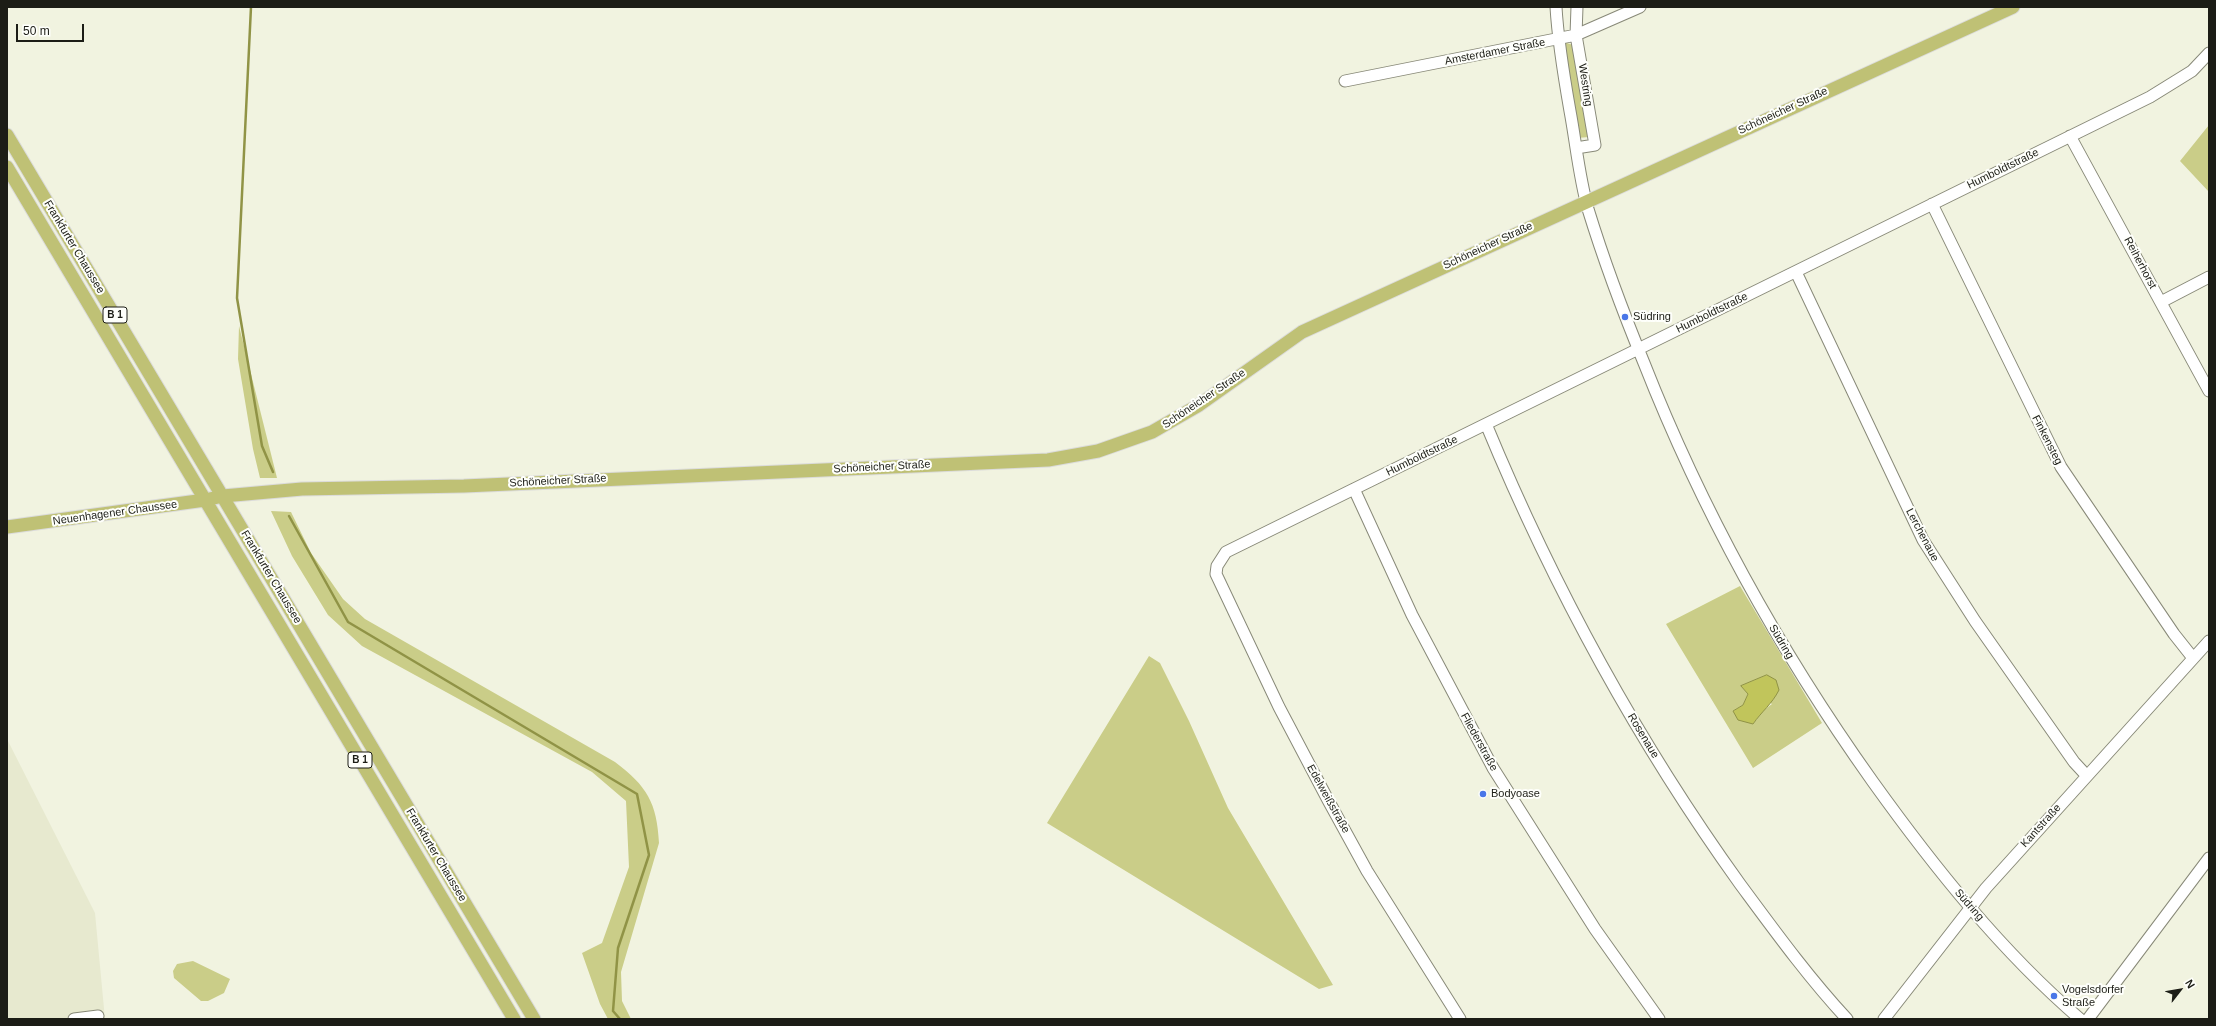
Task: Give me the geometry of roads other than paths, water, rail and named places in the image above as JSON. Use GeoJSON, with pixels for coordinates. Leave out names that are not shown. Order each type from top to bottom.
{"type":"FeatureCollection","features":[{"type":"Feature","properties":{"kind":"main road","name":"Schöneicher Straße"},"geometry":{"type":"LineString","coordinates":[[223,496],[302,489],[472,485],[1048,460],[1075,456],[1124,443],[1165,426],[1199,405],[1302,332],[2013,7]]}},
{"type":"Feature","properties":{"kind":"main road","name":"Frankfurter Chaussee"},"geometry":{"type":"LineString","coordinates":[[7,134],[534,1019]]}},
{"type":"Feature","properties":{"kind":"main road","name":"Frankfurter Chaussee"},"geometry":{"type":"LineString","coordinates":[[7,167],[514,1019]]}},
{"type":"Feature","properties":{"kind":"main road","name":"Neuenhagener Chaussee"},"geometry":{"type":"LineString","coordinates":[[7,527],[205,500],[223,496]]}},
{"type":"Feature","properties":{"kind":"street","name":"Westring"},"geometry":{"type":"LineString","coordinates":[[1556,7],[1559,39],[1586,201]]}},
{"type":"Feature","properties":{"kind":"street","name":"Westring"},"geometry":{"type":"LineString","coordinates":[[1576,148],[1595,145],[1576,35],[1577,7]]}},
{"type":"Feature","properties":{"kind":"street","name":"Amsterdamer Straße"},"geometry":{"type":"LineString","coordinates":[[1344,81],[1576,35],[1640,7]]}},
{"type":"Feature","properties":{"kind":"street","name":"Humboldtstraße"},"geometry":{"type":"LineString","coordinates":[[1215,569],[1226,552],[1637,348],[1796,272],[2150,97],[2181,79],[2201,63],[2209,53]]}},
{"type":"Feature","properties":{"kind":"street","name":"Reiherhorst"},"geometry":{"type":"LineString","coordinates":[[2070,136],[2209,391]]}},
{"type":"Feature","properties":{"kind":"street","name":"Südring"},"geometry":{"type":"LineString","coordinates":[[1586,201],[1637,348],[1669,428],[1691,476],[1744,579],[1774,630],[1844,740],[1922,849],[1971,907],[2045,988],[2080,1019]]}},
{"type":"Feature","properties":{"kind":"street","name":"Finkensteg"},"geometry":{"type":"LineString","coordinates":[[1932,204],[2061,467],[2174,634],[2193,658]]}},
{"type":"Feature","properties":{"kind":"street","name":"Lerchenaue"},"geometry":{"type":"LineString","coordinates":[[1796,272],[1923,540],[2003,661],[2074,762],[2086,775]]}},
{"type":"Feature","properties":{"kind":"street"},"geometry":{"type":"LineString","coordinates":[[2161,302],[2209,276]]}},
{"type":"Feature","properties":{"kind":"street","name":"Rosenaue"},"geometry":{"type":"LineString","coordinates":[[1486,424],[1567,598],[1597,657],[1634,722],[1723,860],[1789,949],[1847,1019]]}},
{"type":"Feature","properties":{"kind":"street","name":"Fliederstraße"},"geometry":{"type":"LineString","coordinates":[[1354,489],[1412,616],[1493,768],[1595,929],[1659,1019]]}},
{"type":"Feature","properties":{"kind":"street","name":"Edelweißstraße"},"geometry":{"type":"LineString","coordinates":[[1215,569],[1279,707],[1328,800],[1367,871],[1460,1019]]}},
{"type":"Feature","properties":{"kind":"street","name":"Kantstraße"},"geometry":{"type":"LineString","coordinates":[[1884,1019],[1971,907],[2086,775],[2209,641]]}},
{"type":"Feature","properties":{"kind":"street"},"geometry":{"type":"LineString","coordinates":[[2088,1019],[2209,858]]}},
{"type":"Feature","properties":{"kind":"street"},"geometry":{"type":"LineString","coordinates":[[74,1019],[98,1016]]}},
{"type":"Feature","properties":{"kind":"waterway"},"geometry":{"type":"LineString","coordinates":[[251,7],[237,298],[262,446],[273,472]]}},
{"type":"Feature","properties":{"kind":"waterway"},"geometry":{"type":"LineString","coordinates":[[289,516],[348,622],[637,794],[649,855],[618,948],[613,1011],[620,1019]]}},
{"type":"Feature","properties":{"kind":"place","name":"Südring"},"geometry":{"type":"Point","coordinates":[1625,317]}},
{"type":"Feature","properties":{"kind":"place","name":"Bodyoase"},"geometry":{"type":"Point","coordinates":[1483,794]}},
{"type":"Feature","properties":{"kind":"place","name":"Vogelsdorfer Straße"},"geometry":{"type":"Point","coordinates":[2054,996]}}]}
